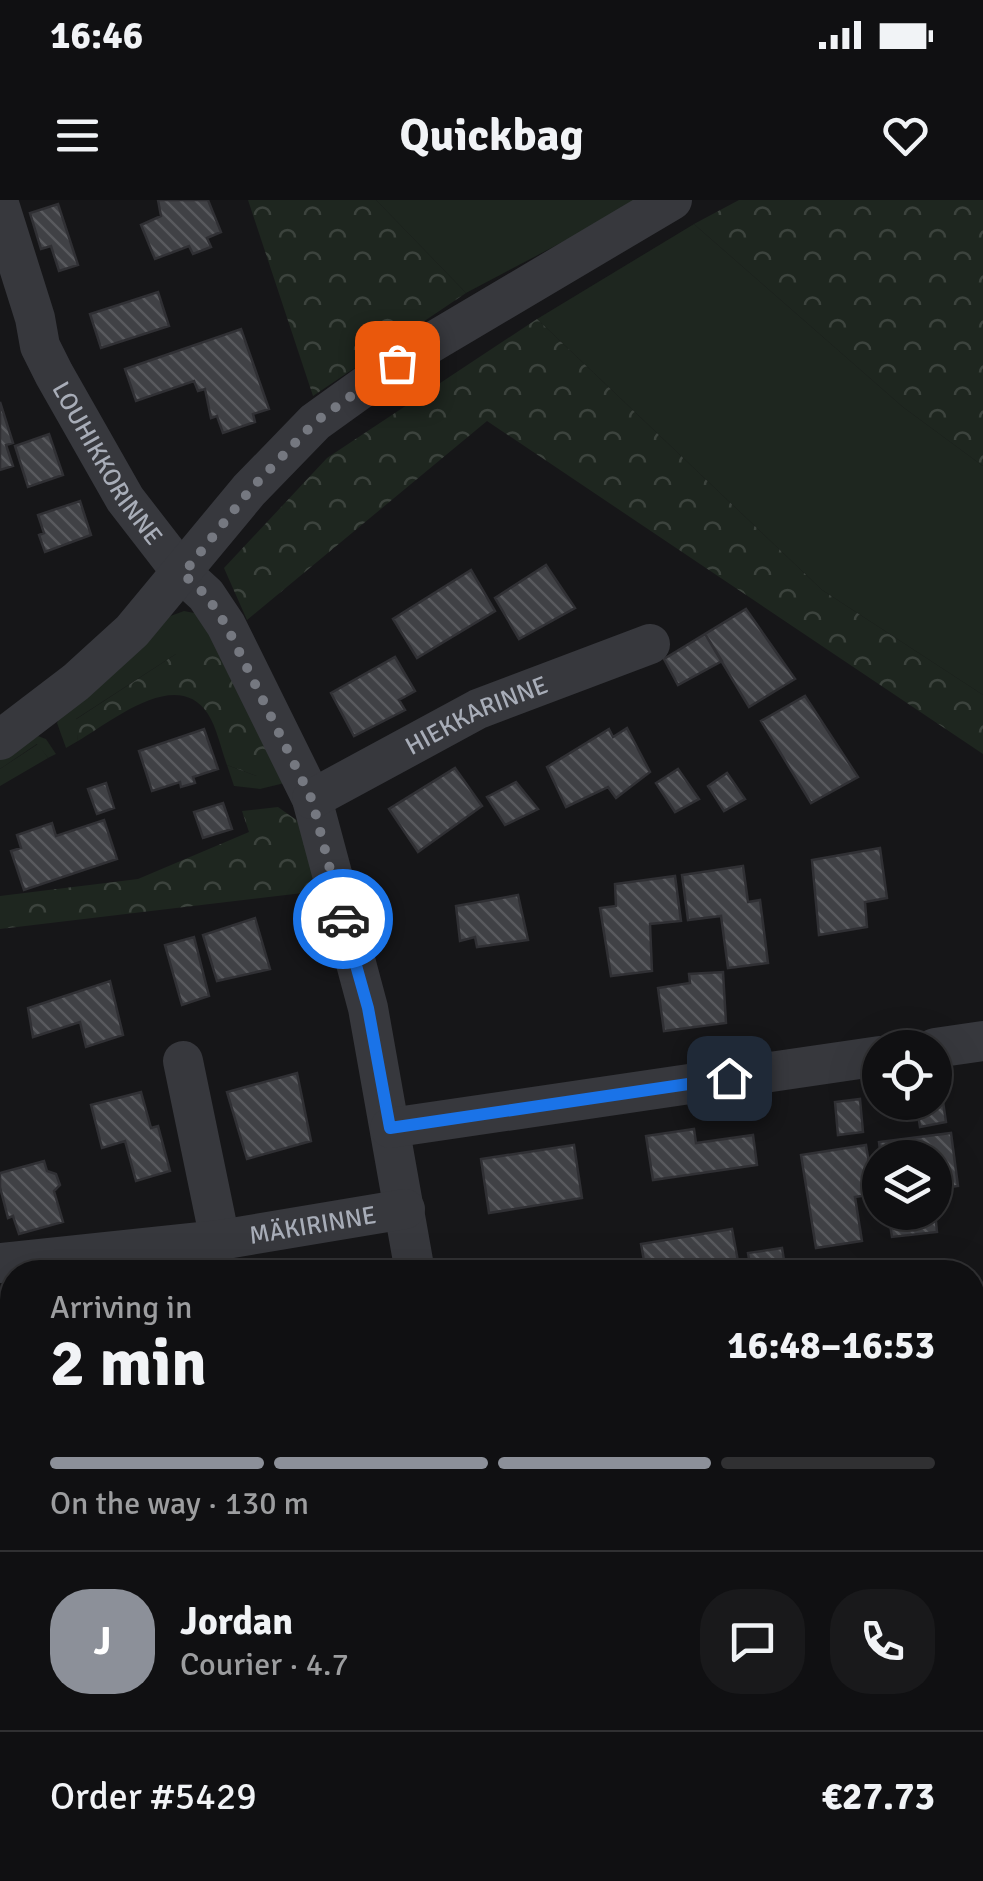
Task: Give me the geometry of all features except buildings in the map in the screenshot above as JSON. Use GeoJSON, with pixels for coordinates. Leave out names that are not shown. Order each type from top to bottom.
{"type":"FeatureCollection","features":[{"type":"Feature","properties":{"kind":"street"},"geometry":{"type":"LineString","coordinates":[[0,740],[76,682],[132,631],[250,490],[315,422],[397,363],[672,200]]}},
{"type":"Feature","properties":{"kind":"street","name":"LOUHIKKORINNE"},"geometry":{"type":"LineString","coordinates":[[0,207],[47,360],[125,499],[183,574],[206,595],[226,625],[312,800],[368,1008],[412,1260]]}},
{"type":"Feature","properties":{"kind":"street","name":"HIEKKARINNE"},"geometry":{"type":"LineString","coordinates":[[312,800],[478,708],[650,644]]}},
{"type":"Feature","properties":{"kind":"street"},"geometry":{"type":"LineString","coordinates":[[952,1046],[983,1041]]}},
{"type":"Feature","properties":{"kind":"street"},"geometry":{"type":"LineString","coordinates":[[390,1128],[862,1059]]}},
{"type":"Feature","properties":{"kind":"street","name":"MÄKIRINNE"},"geometry":{"type":"LineString","coordinates":[[183,1060],[220,1240]]}},
{"type":"Feature","properties":{"kind":"street","name":"MÄKIRINNE"},"geometry":{"type":"LineString","coordinates":[[29,1260],[220,1240],[405,1209]]}},
{"type":"Feature","properties":{"kind":"green space"},"geometry":{"type":"Polygon","coordinates":[[[248,200],[376,200],[466,293],[313,396],[248,200]]]}},
{"type":"Feature","properties":{"kind":"green space"},"geometry":{"type":"Polygon","coordinates":[[[376,200],[642,200],[466,293],[376,200]]]}},
{"type":"Feature","properties":{"kind":"green space"},"geometry":{"type":"Polygon","coordinates":[[[739,200],[983,200],[983,466],[903,407],[694,224],[739,200]]]}},
{"type":"Feature","properties":{"kind":"green space"},"geometry":{"type":"Polygon","coordinates":[[[694,224],[903,407],[983,466],[983,695],[822,590],[537,319],[694,224]]]}},
{"type":"Feature","properties":{"kind":"green space"},"geometry":{"type":"Polygon","coordinates":[[[537,319],[822,590],[983,695],[983,754],[487,421],[247,620],[224,568],[327,458],[537,319]]]}},
{"type":"Feature","properties":{"kind":"green space"},"geometry":{"type":"Polygon","coordinates":[[[184,611],[205,615],[289,782],[260,789],[234,786],[227,765],[257,776],[176,654],[76,719],[78,741],[66,748],[57,723],[60,716],[165,618],[184,611]]]}},
{"type":"Feature","properties":{"kind":"green space"},"geometry":{"type":"Polygon","coordinates":[[[211,648],[227,666],[278,767],[257,776],[227,765],[208,714],[195,701],[179,695],[144,702],[78,741],[75,720],[176,654],[211,648]]]}},
{"type":"Feature","properties":{"kind":"green space"},"geometry":{"type":"Polygon","coordinates":[[[38,736],[46,739],[56,754],[48,758],[37,744],[0,769],[0,759],[38,736]]]}},
{"type":"Feature","properties":{"kind":"green space"},"geometry":{"type":"Polygon","coordinates":[[[38,744],[48,758],[0,786],[0,769],[38,744]]]}},
{"type":"Feature","properties":{"kind":"green space"},"geometry":{"type":"Polygon","coordinates":[[[278,807],[302,824],[328,890],[0,929],[0,896],[138,879],[249,832],[242,811],[278,807]]]}},
{"type":"Feature","properties":{"kind":"way so far"},"geometry":{"type":"LineString","coordinates":[[343,919],[312,800],[226,625],[206,595],[183,574],[250,490],[315,422],[397,363]]}},
{"type":"Feature","properties":{"kind":"route"},"geometry":{"type":"LineString","coordinates":[[343,919],[368,1008],[390,1128],[729,1078]]}}]}
